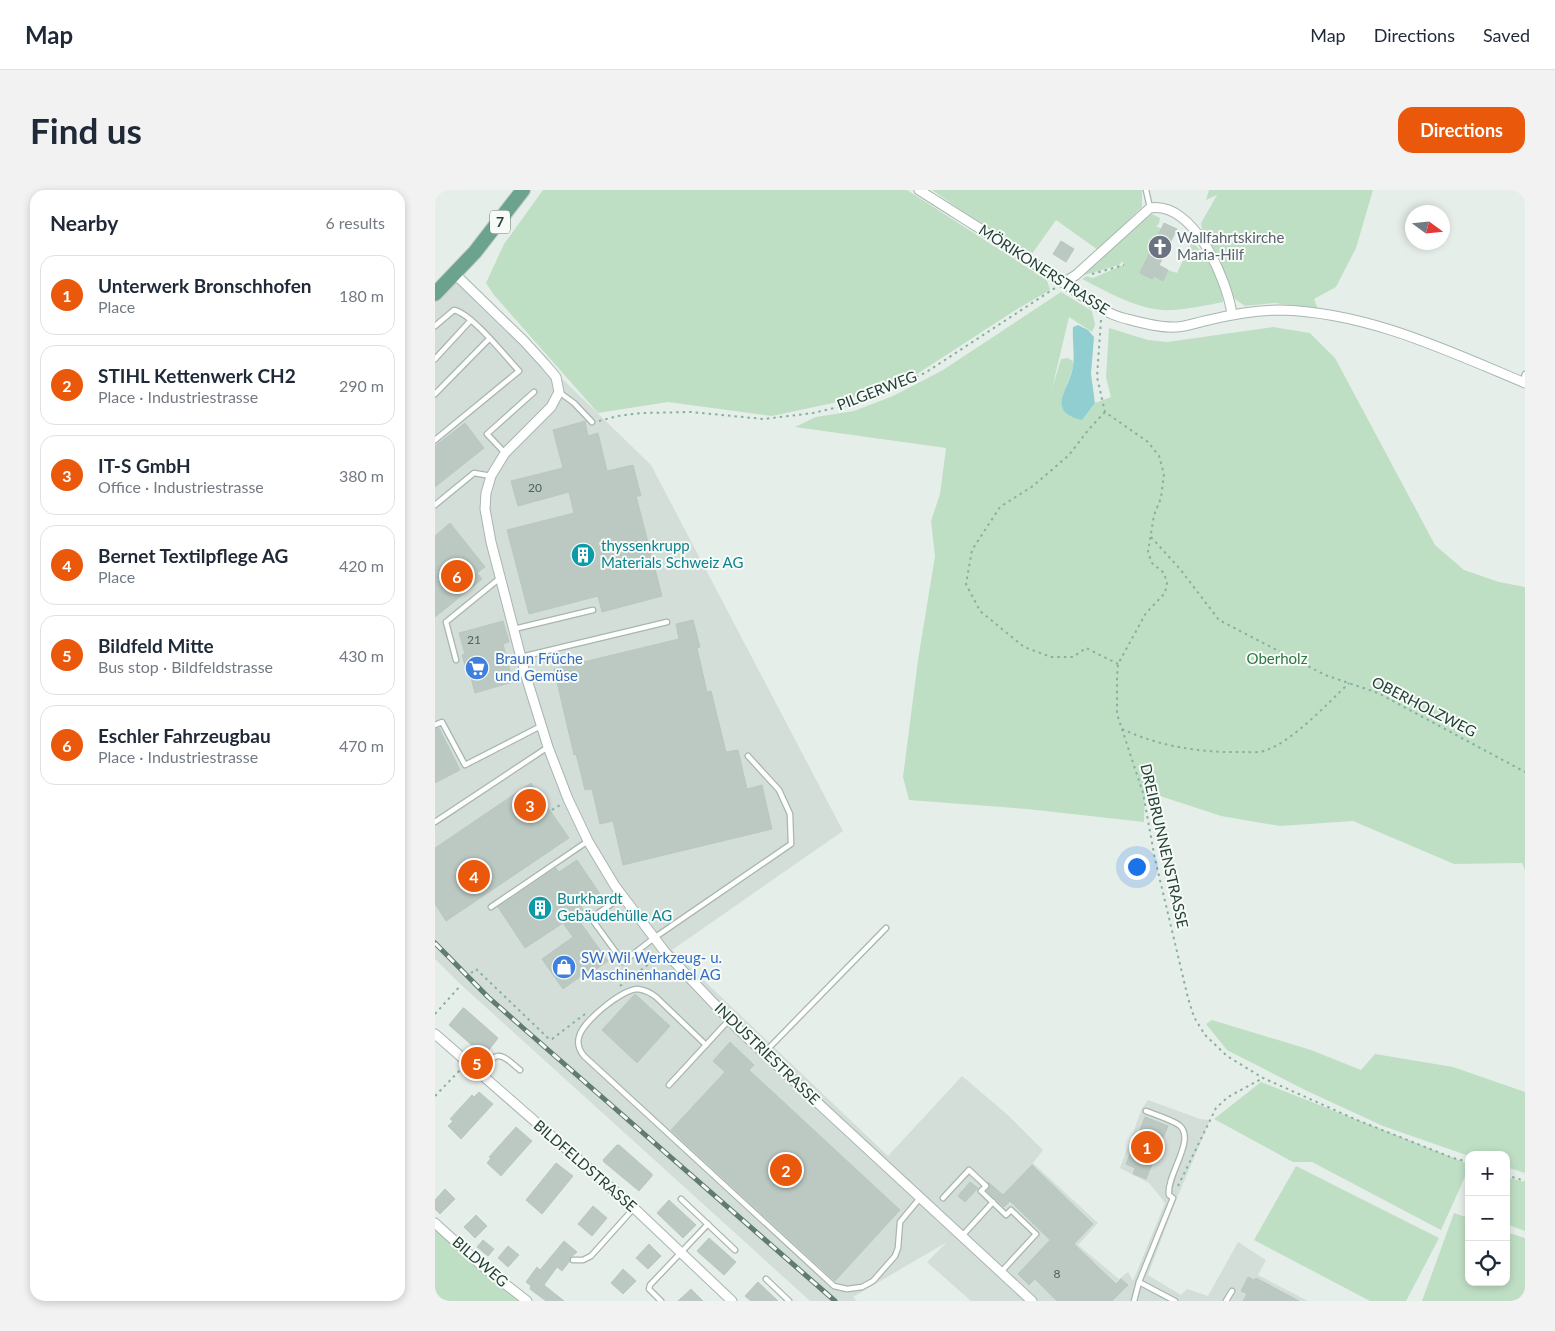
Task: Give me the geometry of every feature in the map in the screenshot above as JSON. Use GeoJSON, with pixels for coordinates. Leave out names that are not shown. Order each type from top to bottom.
{"type":"FeatureCollection","features":[{"type":"Feature","properties":{"kind":"main road","name":"7"},"geometry":{"type":"LineString","coordinates":[[435,294],[500,222],[523,190]]}},
{"type":"Feature","properties":{"kind":"street","name":"MÖRIKONERSTRASSE"},"geometry":{"type":"LineString","coordinates":[[919,190],[1103,310],[1125,319],[1176,327],[1246,311],[1298,311],[1337,316],[1427,342],[1524,380]]}},
{"type":"Feature","properties":{"kind":"street"},"geometry":{"type":"LineString","coordinates":[[1061,281],[1068,280],[1075,275],[1150,208],[1160,207],[1174,213],[1191,226],[1207,247],[1221,274],[1230,300],[1232,314]]}},
{"type":"Feature","properties":{"kind":"street"},"geometry":{"type":"LineString","coordinates":[[455,274],[545,364],[556,377],[559,392]]}},
{"type":"Feature","properties":{"kind":"street","name":"INDUSTRIESTRASSE"},"geometry":{"type":"LineString","coordinates":[[559,392],[551,408],[505,453],[491,476],[486,493],[485,509],[521,657],[547,748],[588,842],[623,896],[665,952],[729,1020],[1032,1301]]}},
{"type":"Feature","properties":{"kind":"street","name":"BILDFELDSTRASSE"},"geometry":{"type":"LineString","coordinates":[[435,1034],[634,1208],[732,1301]]}},
{"type":"Feature","properties":{"kind":"street","name":"BILDWEG"},"geometry":{"type":"LineString","coordinates":[[435,1222],[481,1265],[527,1301]]}},
{"type":"Feature","properties":{"kind":"lane"},"geometry":{"type":"LineString","coordinates":[[1146,190],[1150,208]]}},
{"type":"Feature","properties":{"kind":"lane"},"geometry":{"type":"LineString","coordinates":[[435,326],[454,310],[460,311],[489,338],[519,371],[435,440]]}},
{"type":"Feature","properties":{"kind":"lane"},"geometry":{"type":"LineString","coordinates":[[435,359],[471,320]]}},
{"type":"Feature","properties":{"kind":"lane"},"geometry":{"type":"LineString","coordinates":[[435,394],[489,338]]}},
{"type":"Feature","properties":{"kind":"lane"},"geometry":{"type":"LineString","coordinates":[[505,453],[487,434],[534,392]]}},
{"type":"Feature","properties":{"kind":"lane"},"geometry":{"type":"LineString","coordinates":[[559,392],[574,403],[592,422]]}},
{"type":"Feature","properties":{"kind":"lane"},"geometry":{"type":"LineString","coordinates":[[435,505],[474,474],[491,476]]}},
{"type":"Feature","properties":{"kind":"lane"},"geometry":{"type":"LineString","coordinates":[[456,660],[446,622],[501,577]]}},
{"type":"Feature","properties":{"kind":"lane"},"geometry":{"type":"LineString","coordinates":[[514,629],[593,610]]}},
{"type":"Feature","properties":{"kind":"lane"},"geometry":{"type":"LineString","coordinates":[[521,657],[667,622]]}},
{"type":"Feature","properties":{"kind":"lane"},"geometry":{"type":"LineString","coordinates":[[435,725],[442,722],[465,765],[541,726]]}},
{"type":"Feature","properties":{"kind":"lane"},"geometry":{"type":"LineString","coordinates":[[435,822],[547,748]]}},
{"type":"Feature","properties":{"kind":"lane"},"geometry":{"type":"LineString","coordinates":[[623,896],[591,918],[623,962],[654,938],[791,844],[790,814],[779,790],[748,756]]}},
{"type":"Feature","properties":{"kind":"lane"},"geometry":{"type":"LineString","coordinates":[[491,907],[588,842]]}},
{"type":"Feature","properties":{"kind":"lane"},"geometry":{"type":"LineString","coordinates":[[764,1053],[885,928]]}},
{"type":"Feature","properties":{"kind":"lane"},"geometry":{"type":"LineString","coordinates":[[706,1045],[652,994],[637,989],[621,994],[587,1023],[580,1034],[578,1043],[584,1056],[834,1286],[847,1289],[867,1285],[885,1269],[895,1256],[898,1248],[900,1222],[921,1197]]}},
{"type":"Feature","properties":{"kind":"lane"},"geometry":{"type":"LineString","coordinates":[[669,1085],[729,1020]]}},
{"type":"Feature","properties":{"kind":"lane"},"geometry":{"type":"LineString","coordinates":[[479,1072],[493,1057],[499,1056],[505,1057],[520,1070]]}},
{"type":"Feature","properties":{"kind":"lane"},"geometry":{"type":"LineString","coordinates":[[1134,1301],[1139,1282],[1173,1198],[1169,1195],[1169,1182],[1184,1147],[1185,1136],[1180,1126],[1146,1111]]}},
{"type":"Feature","properties":{"kind":"lane"},"geometry":{"type":"LineString","coordinates":[[943,1198],[969,1170],[986,1186],[981,1191],[1006,1215],[1011,1210],[1036,1234],[1001,1272]]}},
{"type":"Feature","properties":{"kind":"lane"},"geometry":{"type":"LineString","coordinates":[[681,1199],[735,1250]]}},
{"type":"Feature","properties":{"kind":"lane"},"geometry":{"type":"LineString","coordinates":[[962,1236],[993,1202]]}},
{"type":"Feature","properties":{"kind":"lane"},"geometry":{"type":"LineString","coordinates":[[573,1260],[583,1260],[591,1256],[634,1208]]}},
{"type":"Feature","properties":{"kind":"lane"},"geometry":{"type":"LineString","coordinates":[[661,1301],[651,1292],[649,1287],[708,1224]]}},
{"type":"Feature","properties":{"kind":"lane"},"geometry":{"type":"LineString","coordinates":[[766,1279],[789,1301]]}},
{"type":"Feature","properties":{"kind":"lane"},"geometry":{"type":"LineString","coordinates":[[1139,1282],[1175,1301]]}},
{"type":"Feature","properties":{"kind":"lane"},"geometry":{"type":"LineString","coordinates":[[1226,1301],[1232,1291]]}},
{"type":"Feature","properties":{"kind":"path"},"geometry":{"type":"LineString","coordinates":[[1090,275],[1124,265]]}},
{"type":"Feature","properties":{"kind":"path","name":"PILGERWEG"},"geometry":{"type":"LineString","coordinates":[[592,422],[641,413],[691,412],[764,419],[813,413],[851,404],[925,373],[1054,289],[1061,281]]}},
{"type":"Feature","properties":{"kind":"path"},"geometry":{"type":"LineString","coordinates":[[1103,310],[1098,343],[1097,377],[1105,412],[1069,455],[1033,486],[1001,507],[972,550],[966,584],[980,612],[1024,647],[1051,657],[1073,656],[1086,648],[1118,664]]}},
{"type":"Feature","properties":{"kind":"path","name":"DREIBRUNNENSTRASSE"},"geometry":{"type":"LineString","coordinates":[[1105,412],[1148,442],[1159,456],[1164,474],[1161,498],[1154,515],[1148,552],[1152,563],[1164,572],[1167,583],[1165,593],[1146,613],[1118,664],[1117,714],[1143,793],[1160,878],[1194,1017],[1205,1035],[1227,1056],[1263,1078],[1357,1120],[1465,1161]]}},
{"type":"Feature","properties":{"kind":"path","name":"OBERHOLZWEG"},"geometry":{"type":"LineString","coordinates":[[1151,538],[1180,569],[1219,620],[1325,675],[1378,694],[1525,772]]}},
{"type":"Feature","properties":{"kind":"path"},"geometry":{"type":"LineString","coordinates":[[1122,729],[1140,738],[1173,747],[1216,753],[1266,751],[1297,732],[1349,683]]}},
{"type":"Feature","properties":{"kind":"path"},"geometry":{"type":"LineString","coordinates":[[620,987],[665,952]]}},
{"type":"Feature","properties":{"kind":"path"},"geometry":{"type":"LineString","coordinates":[[471,973],[476,969],[549,1039],[552,1039],[590,1010]]}},
{"type":"Feature","properties":{"kind":"path"},"geometry":{"type":"LineString","coordinates":[[435,1014],[461,985]]}},
{"type":"Feature","properties":{"kind":"path"},"geometry":{"type":"LineString","coordinates":[[435,1096],[467,1062]]}},
{"type":"Feature","properties":{"kind":"path"},"geometry":{"type":"LineString","coordinates":[[1173,1198],[1216,1108],[1229,1097],[1263,1078]]}},
{"type":"Feature","properties":{"kind":"path"},"geometry":{"type":"LineString","coordinates":[[1510,1176],[1525,1181]]}},
{"type":"Feature","properties":{"kind":"shaded area"},"geometry":{"type":"Polygon","coordinates":[[[449,269],[651,465],[843,831],[672,950],[888,1156],[962,1076],[1009,1116],[1043,1150],[1033,1163],[1098,1223],[1078,1245],[1119,1279],[1128,1272],[1133,1281],[1165,1203],[1149,1183],[1120,1168],[1142,1108],[1148,1100],[1200,1119],[1210,1120],[1175,1203],[1148,1275],[1181,1295],[1187,1289],[1208,1296],[1238,1242],[1266,1260],[1258,1275],[1308,1301],[971,1301],[927,1262],[947,1242],[853,1297],[857,1301],[810,1301],[435,959],[435,284],[449,269]]]}},
{"type":"Feature","properties":{"kind":"green space"},"geometry":{"type":"Polygon","coordinates":[[[543,190],[907,190],[1047,280],[1050,290],[917,374],[847,400],[772,416],[668,402],[598,413],[494,295],[486,283],[504,244],[543,190]]]}},
{"type":"Feature","properties":{"kind":"green space"},"geometry":{"type":"Polygon","coordinates":[[[932,190],[1142,190],[1142,207],[1098,250],[1056,220],[1029,258],[932,190]]]}},
{"type":"Feature","properties":{"kind":"green space"},"geometry":{"type":"Polygon","coordinates":[[[1209,190],[1373,190],[1356,248],[1336,287],[1314,299],[1318,309],[1275,303],[1245,306],[1235,299],[1217,257],[1203,238],[1201,223],[1217,195],[1206,200],[1209,190]]]}},
{"type":"Feature","properties":{"kind":"green space"},"geometry":{"type":"Polygon","coordinates":[[[1152,214],[1160,218],[1159,224],[1156,226],[1162,229],[1141,273],[1152,279],[1154,276],[1163,281],[1168,270],[1177,273],[1192,242],[1198,247],[1213,269],[1220,286],[1223,302],[1198,307],[1161,310],[1138,305],[1082,279],[1087,276],[1093,278],[1123,265],[1123,261],[1119,265],[1081,276],[1139,222],[1152,214]]]}},
{"type":"Feature","properties":{"kind":"green space","name":"Oberholz"},"geometry":{"type":"Polygon","coordinates":[[[1061,292],[1092,311],[1095,325],[1092,332],[1069,317],[1052,389],[1061,359],[1068,358],[1073,361],[1073,368],[1063,395],[1082,420],[1095,403],[1111,397],[1106,377],[1109,328],[1148,340],[1167,342],[1273,327],[1310,333],[1335,358],[1435,545],[1464,570],[1499,582],[1525,587],[1525,870],[1522,863],[1454,864],[1353,821],[1280,826],[1221,816],[1145,791],[1144,822],[1027,809],[909,800],[903,777],[918,660],[935,556],[931,521],[940,494],[946,448],[795,427],[816,417],[854,411],[893,396],[943,370],[1061,292]]]}},
{"type":"Feature","properties":{"kind":"green space"},"geometry":{"type":"Polygon","coordinates":[[[1212,1020],[1311,1050],[1361,1070],[1375,1054],[1453,1067],[1525,1092],[1525,1173],[1510,1168],[1510,1151],[1465,1151],[1465,1155],[1383,1126],[1305,1090],[1227,1050],[1206,1024],[1212,1020]]]}},
{"type":"Feature","properties":{"kind":"green space"},"geometry":{"type":"Polygon","coordinates":[[[1261,1082],[1465,1162],[1465,1177],[1441,1230],[1312,1162],[1293,1162],[1214,1119],[1261,1082]]]}},
{"type":"Feature","properties":{"kind":"green space"},"geometry":{"type":"Polygon","coordinates":[[[1296,1166],[1439,1238],[1406,1301],[1370,1301],[1254,1240],[1296,1166]]]}},
{"type":"Feature","properties":{"kind":"green space"},"geometry":{"type":"Polygon","coordinates":[[[1510,1178],[1525,1182],[1525,1231],[1510,1225],[1510,1178]]]}},
{"type":"Feature","properties":{"kind":"green space"},"geometry":{"type":"Polygon","coordinates":[[[1454,1213],[1465,1217],[1465,1286],[1510,1286],[1510,1233],[1525,1238],[1525,1301],[1422,1301],[1454,1213]]]}},
{"type":"Feature","properties":{"kind":"green space"},"geometry":{"type":"Polygon","coordinates":[[[435,1227],[522,1301],[435,1301],[435,1227]]]}},
{"type":"Feature","properties":{"kind":"water"},"geometry":{"type":"Polygon","coordinates":[[[1078,325],[1088,330],[1094,337],[1091,374],[1095,403],[1082,420],[1064,411],[1062,405],[1064,392],[1073,367],[1073,327],[1078,325]]]}},
{"type":"Feature","properties":{"kind":"building","name":"Wallfahrtskirche Maria-Hilf"},"geometry":{"type":"Polygon","coordinates":[[[1164,223],[1177,229],[1159,265],[1168,270],[1163,281],[1154,276],[1152,279],[1140,273],[1164,223]]]}},
{"type":"Feature","properties":{"kind":"building"},"geometry":{"type":"Polygon","coordinates":[[[1061,241],[1074,249],[1066,262],[1053,254],[1061,241]]]}},
{"type":"Feature","properties":{"kind":"building","name":"thyssenkrupp Materials Schweiz AG"},"geometry":{"type":"Polygon","coordinates":[[[585,421],[588,436],[598,433],[607,471],[633,465],[641,496],[636,496],[662,596],[602,612],[598,596],[529,614],[507,530],[574,513],[569,492],[518,506],[511,481],[563,468],[553,430],[585,421]]]}},
{"type":"Feature","properties":{"kind":"building"},"geometry":{"type":"Polygon","coordinates":[[[465,423],[484,448],[435,487],[435,446],[465,423]]]}},
{"type":"Feature","properties":{"kind":"building"},"geometry":{"type":"Polygon","coordinates":[[[450,523],[485,567],[477,573],[482,579],[435,617],[435,536],[450,523]]]}},
{"type":"Feature","properties":{"kind":"building"},"geometry":{"type":"Polygon","coordinates":[[[693,620],[700,647],[697,648],[707,692],[711,691],[726,752],[738,750],[747,789],[762,785],[772,829],[623,865],[613,821],[600,824],[592,789],[585,790],[576,754],[574,755],[554,669],[679,639],[676,624],[693,620]]]}},
{"type":"Feature","properties":{"kind":"building"},"geometry":{"type":"Polygon","coordinates":[[[503,621],[509,642],[503,644],[513,682],[475,693],[462,655],[465,654],[459,633],[503,621]]]}},
{"type":"Feature","properties":{"kind":"building"},"geometry":{"type":"Polygon","coordinates":[[[439,728],[460,770],[435,783],[435,729],[439,728]]]}},
{"type":"Feature","properties":{"kind":"building"},"geometry":{"type":"Polygon","coordinates":[[[531,783],[569,838],[446,921],[435,904],[435,848],[531,783]]]}},
{"type":"Feature","properties":{"kind":"building"},"geometry":{"type":"Polygon","coordinates":[[[577,860],[600,894],[581,906],[583,910],[575,915],[608,961],[592,972],[591,969],[563,989],[542,959],[573,937],[563,923],[525,948],[498,907],[556,868],[559,872],[577,860]]]}},
{"type":"Feature","properties":{"kind":"building"},"geometry":{"type":"Polygon","coordinates":[[[635,994],[670,1026],[637,1063],[602,1030],[635,994]]]}},
{"type":"Feature","properties":{"kind":"building"},"geometry":{"type":"Polygon","coordinates":[[[463,1008],[498,1038],[485,1055],[449,1025],[463,1008]]]}},
{"type":"Feature","properties":{"kind":"building"},"geometry":{"type":"Polygon","coordinates":[[[730,1042],[754,1065],[749,1070],[900,1210],[835,1281],[671,1130],[725,1072],[713,1061],[730,1042]]]}},
{"type":"Feature","properties":{"kind":"building"},"geometry":{"type":"Polygon","coordinates":[[[479,1092],[493,1104],[461,1139],[448,1126],[453,1121],[450,1119],[472,1095],[474,1097],[479,1092]]]}},
{"type":"Feature","properties":{"kind":"building"},"geometry":{"type":"Polygon","coordinates":[[[1145,1117],[1168,1126],[1146,1179],[1133,1174],[1135,1168],[1126,1164],[1145,1117]]]}},
{"type":"Feature","properties":{"kind":"building"},"geometry":{"type":"Polygon","coordinates":[[[516,1127],[532,1141],[501,1176],[487,1163],[491,1158],[489,1157],[516,1127]]]}},
{"type":"Feature","properties":{"kind":"building"},"geometry":{"type":"Polygon","coordinates":[[[617,1145],[652,1174],[639,1191],[603,1160],[617,1145]]]}},
{"type":"Feature","properties":{"kind":"building"},"geometry":{"type":"Polygon","coordinates":[[[556,1163],[573,1176],[542,1214],[526,1200],[556,1163]]]}},
{"type":"Feature","properties":{"kind":"building"},"geometry":{"type":"Polygon","coordinates":[[[1032,1165],[1093,1224],[1074,1244],[1116,1284],[1121,1279],[1128,1285],[1112,1301],[1057,1301],[1035,1279],[1029,1285],[1018,1274],[1050,1240],[1010,1201],[1004,1207],[987,1191],[990,1187],[988,1182],[1003,1195],[1032,1165]]]}},
{"type":"Feature","properties":{"kind":"building"},"geometry":{"type":"Polygon","coordinates":[[[970,1182],[978,1188],[965,1202],[958,1196],[970,1182]]]}},
{"type":"Feature","properties":{"kind":"building"},"geometry":{"type":"Polygon","coordinates":[[[445,1189],[455,1199],[440,1214],[435,1209],[435,1200],[445,1189]]]}},
{"type":"Feature","properties":{"kind":"building"},"geometry":{"type":"Polygon","coordinates":[[[669,1200],[696,1225],[683,1238],[657,1213],[669,1200]]]}},
{"type":"Feature","properties":{"kind":"building"},"geometry":{"type":"Polygon","coordinates":[[[593,1206],[607,1218],[592,1236],[578,1224],[593,1206]]]}},
{"type":"Feature","properties":{"kind":"building"},"geometry":{"type":"Polygon","coordinates":[[[476,1215],[487,1226],[475,1238],[464,1227],[476,1215]]]}},
{"type":"Feature","properties":{"kind":"building"},"geometry":{"type":"Polygon","coordinates":[[[709,1238],[736,1262],[724,1275],[697,1251],[709,1238]]]}},
{"type":"Feature","properties":{"kind":"building"},"geometry":{"type":"Polygon","coordinates":[[[483,1240],[494,1249],[488,1256],[477,1247],[483,1240]]]}},
{"type":"Feature","properties":{"kind":"building"},"geometry":{"type":"Polygon","coordinates":[[[564,1241],[577,1252],[570,1258],[562,1271],[557,1267],[544,1285],[564,1301],[546,1301],[530,1289],[531,1286],[526,1282],[537,1267],[540,1270],[564,1241]]]}},
{"type":"Feature","properties":{"kind":"building"},"geometry":{"type":"Polygon","coordinates":[[[649,1244],[661,1256],[648,1269],[636,1258],[649,1244]]]}},
{"type":"Feature","properties":{"kind":"building"},"geometry":{"type":"Polygon","coordinates":[[[508,1246],[519,1255],[508,1267],[498,1258],[508,1246]]]}},
{"type":"Feature","properties":{"kind":"building"},"geometry":{"type":"Polygon","coordinates":[[[623,1269],[636,1281],[623,1294],[611,1283],[623,1269]]]}},
{"type":"Feature","properties":{"kind":"building"},"geometry":{"type":"Polygon","coordinates":[[[1248,1277],[1254,1280],[1256,1278],[1299,1301],[1243,1301],[1247,1294],[1241,1291],[1248,1277]]]}},
{"type":"Feature","properties":{"kind":"building"},"geometry":{"type":"Polygon","coordinates":[[[758,1282],[778,1301],[751,1301],[745,1296],[758,1282]]]}},
{"type":"Feature","properties":{"kind":"building"},"geometry":{"type":"Polygon","coordinates":[[[691,1289],[703,1301],[678,1301],[691,1289]]]}},
{"type":"Feature","properties":{"kind":"railway"},"geometry":{"type":"LineString","coordinates":[[435,943],[488,997],[835,1301]]}},
{"type":"Feature","properties":{"kind":"place","name":"Wallfahrtskirche Maria-Hilf"},"geometry":{"type":"Point","coordinates":[1160,247]}},
{"type":"Feature","properties":{"kind":"place","name":"thyssenkrupp Materials Schweiz AG"},"geometry":{"type":"Point","coordinates":[583,555]}},
{"type":"Feature","properties":{"kind":"place","name":"Eschler Fahrzeugbau"},"geometry":{"type":"Point","coordinates":[457,576]}},
{"type":"Feature","properties":{"kind":"place","name":"Braun Früche und Gemüse"},"geometry":{"type":"Point","coordinates":[477,668]}},
{"type":"Feature","properties":{"kind":"place","name":"IT-S GmbH"},"geometry":{"type":"Point","coordinates":[530,805]}},
{"type":"Feature","properties":{"kind":"place","name":"Bernet Textilpflege AG"},"geometry":{"type":"Point","coordinates":[474,876]}},
{"type":"Feature","properties":{"kind":"place","name":"Burkhardt Gebäudehülle AG"},"geometry":{"type":"Point","coordinates":[540,908]}},
{"type":"Feature","properties":{"kind":"place","name":"SW Wil Werkzeug- u. Maschinenhandel AG"},"geometry":{"type":"Point","coordinates":[564,967]}},
{"type":"Feature","properties":{"kind":"place","name":"Bildfeld Mitte"},"geometry":{"type":"Point","coordinates":[477,1063]}},
{"type":"Feature","properties":{"kind":"place","name":"Unterwerk Bronschhofen"},"geometry":{"type":"Point","coordinates":[1147,1147]}},
{"type":"Feature","properties":{"kind":"place","name":"STIHL Kettenwerk CH2"},"geometry":{"type":"Point","coordinates":[786,1170]}}]}
